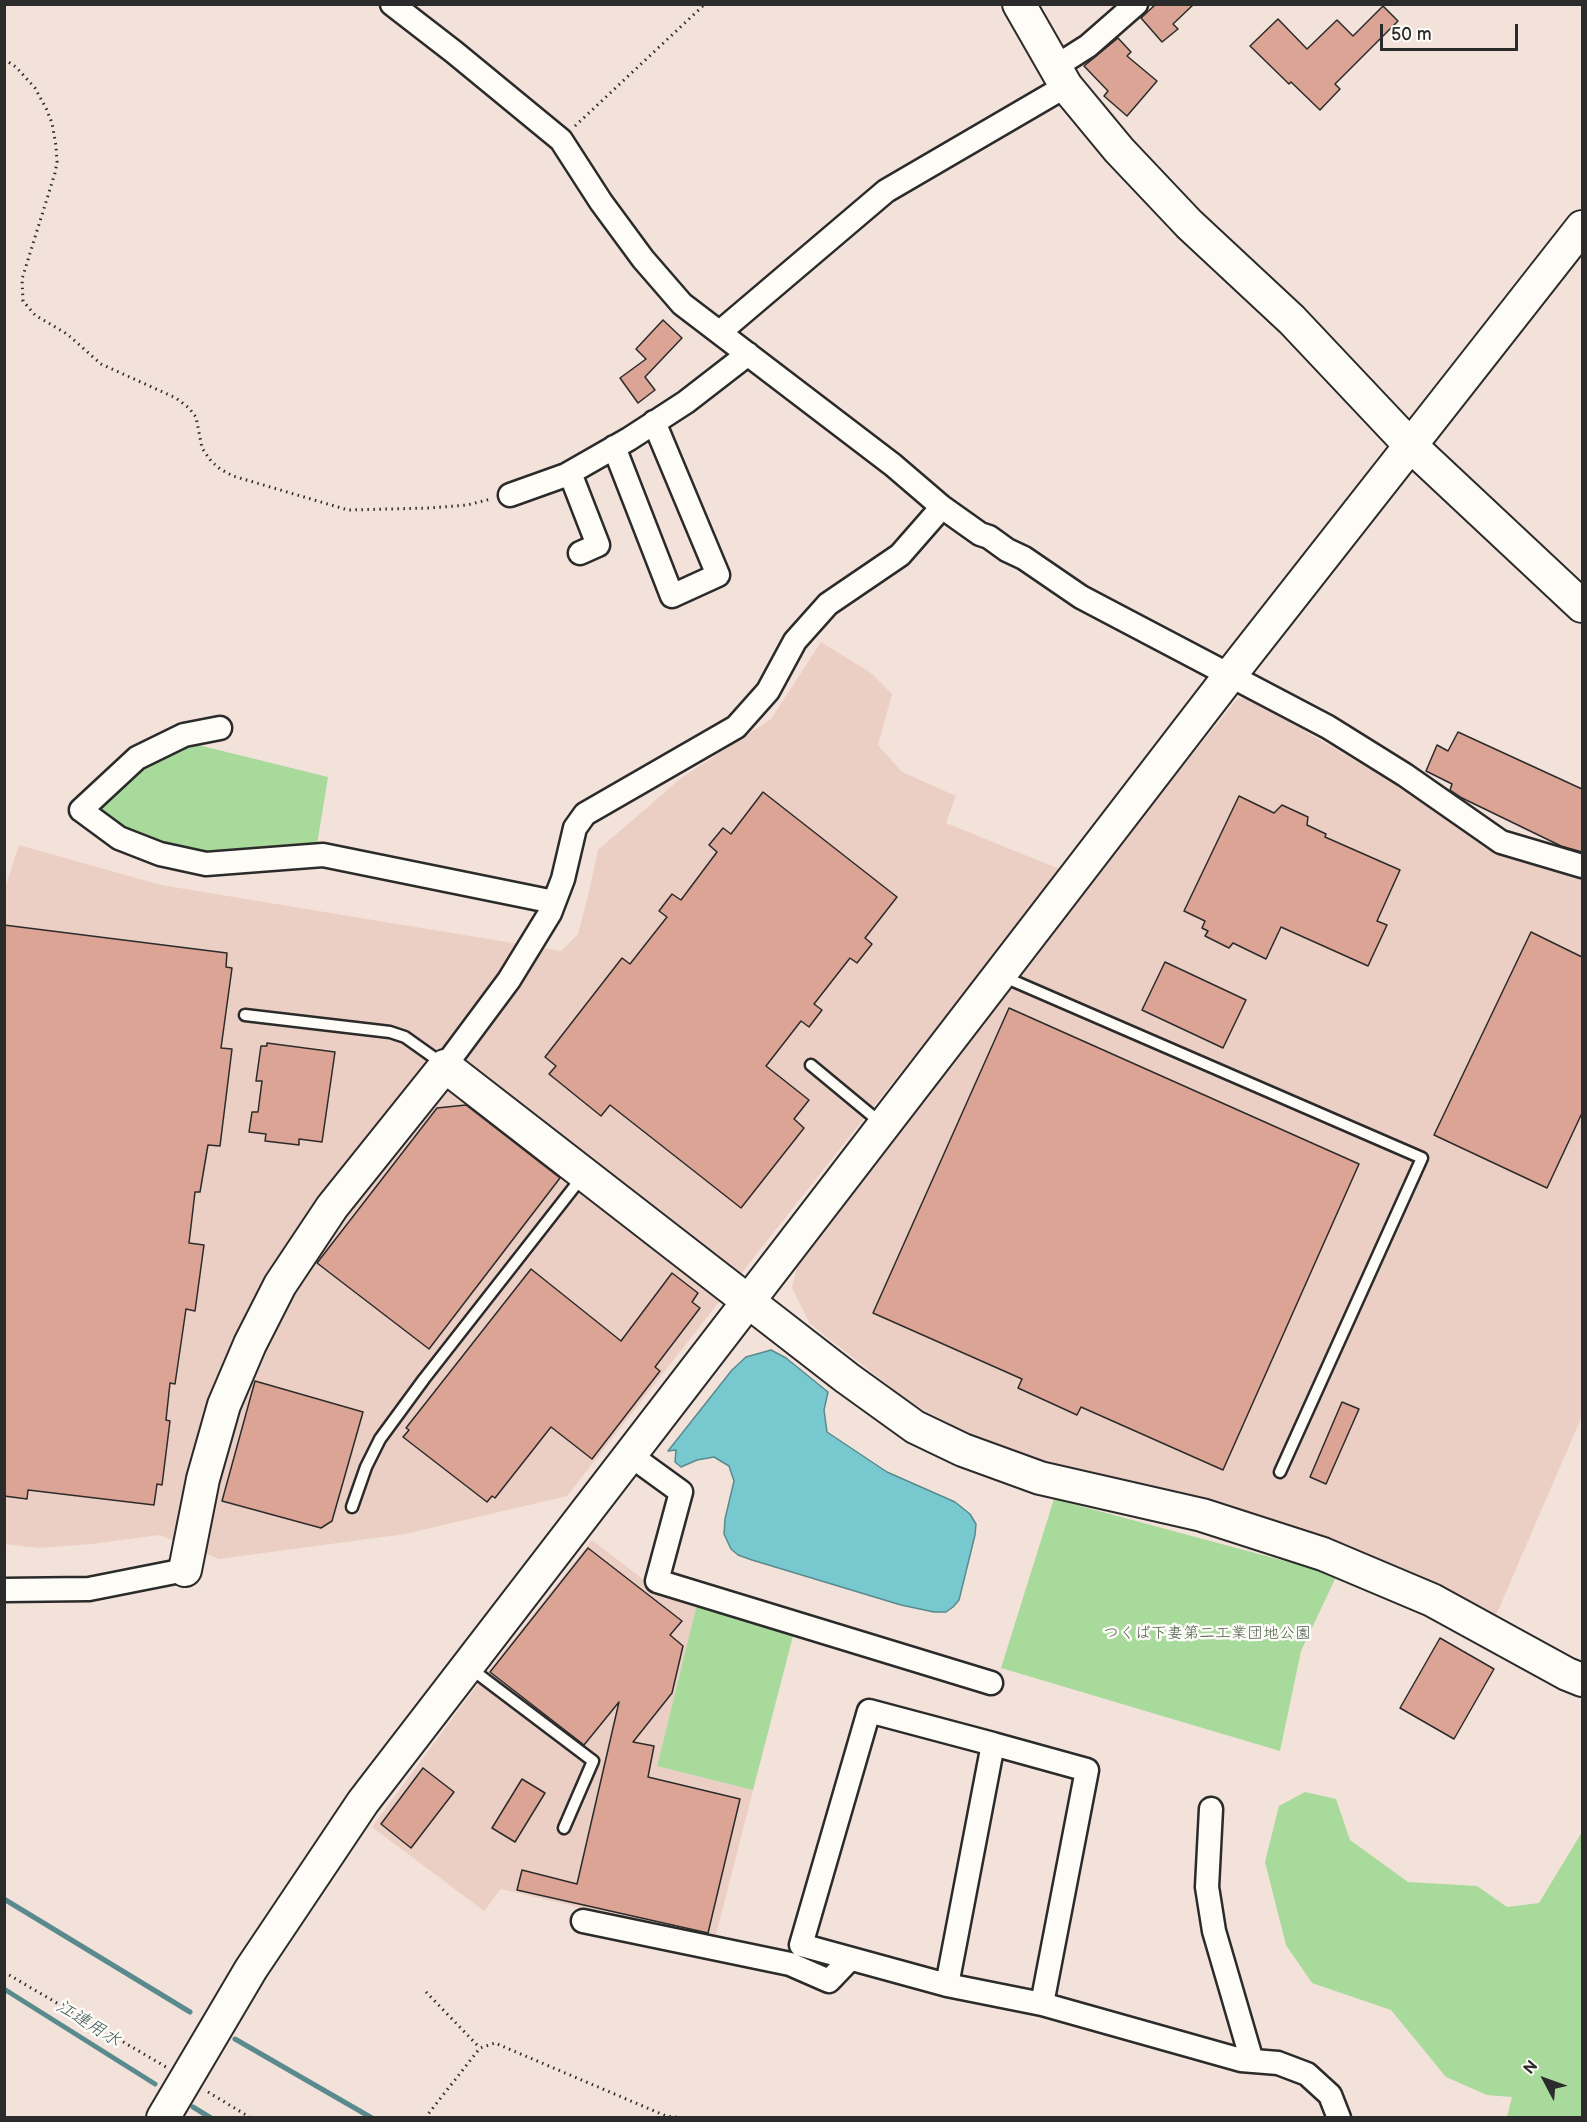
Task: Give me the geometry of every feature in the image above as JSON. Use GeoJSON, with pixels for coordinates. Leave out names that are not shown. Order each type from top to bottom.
{"type":"FeatureCollection","features":[{"type":"Feature","properties":{"kind":"street"},"geometry":{"type":"LineString","coordinates":[[393,4],[561,140],[601,202],[643,259],[682,304],[893,465],[942,507],[980,534],[1024,558],[1081,597],[1338,733],[1406,775],[1501,842],[1582,866]]}},
{"type":"Feature","properties":{"kind":"street"},"geometry":{"type":"LineString","coordinates":[[1019,4],[1061,77],[1119,150],[1189,224],[1292,320],[1409,444],[1582,606]]}},
{"type":"Feature","properties":{"kind":"street"},"geometry":{"type":"LineString","coordinates":[[720,332],[886,191],[1061,77],[1088,46],[1136,4]]}},
{"type":"Feature","properties":{"kind":"street"},"geometry":{"type":"LineString","coordinates":[[164,2118],[251,1969],[363,1802],[1230,674],[1582,226]]}},
{"type":"Feature","properties":{"kind":"street"},"geometry":{"type":"LineString","coordinates":[[510,495],[570,472],[614,447],[686,402],[748,354]]}},
{"type":"Feature","properties":{"kind":"street"},"geometry":{"type":"LineString","coordinates":[[614,447],[672,596],[718,575],[654,422]]}},
{"type":"Feature","properties":{"kind":"street"},"geometry":{"type":"LineString","coordinates":[[570,472],[598,545],[580,553]]}},
{"type":"Feature","properties":{"kind":"street"},"geometry":{"type":"LineString","coordinates":[[4,1590],[89,1589],[185,1570],[203,1479],[224,1405],[250,1344],[280,1286],[332,1207],[445,1066],[508,980],[550,913],[563,879],[575,828],[585,814],[736,727],[768,691],[795,641],[828,604],[900,555],[942,507]]}},
{"type":"Feature","properties":{"kind":"street"},"geometry":{"type":"LineString","coordinates":[[220,728],[184,735],[137,758],[81,810],[119,838],[160,854],[206,864],[323,855],[554,902]]}},
{"type":"Feature","properties":{"kind":"street"},"geometry":{"type":"LineString","coordinates":[[445,1066],[847,1378],[915,1426],[963,1450],[1040,1478],[1202,1515],[1323,1554],[1432,1600],[1582,1680]]}},
{"type":"Feature","properties":{"kind":"street"},"geometry":{"type":"LineString","coordinates":[[630,1455],[681,1492],[657,1581],[991,1683]]}},
{"type":"Feature","properties":{"kind":"street"},"geometry":{"type":"LineString","coordinates":[[1042,2004],[1088,1770],[869,1711],[801,1945],[947,1985],[1042,2004],[1241,2060],[1278,2063],[1307,2074],[1330,2095],[1339,2118]]}},
{"type":"Feature","properties":{"kind":"street"},"geometry":{"type":"LineString","coordinates":[[947,1985],[993,1744]]}},
{"type":"Feature","properties":{"kind":"street"},"geometry":{"type":"LineString","coordinates":[[1211,1809],[1207,1887],[1214,1931],[1252,2061]]}},
{"type":"Feature","properties":{"kind":"street"},"geometry":{"type":"LineString","coordinates":[[583,1921],[790,1964],[829,1981],[850,1959]]}},
{"type":"Feature","properties":{"kind":"lane"},"geometry":{"type":"LineString","coordinates":[[999,975],[1422,1158],[1280,1472]]}},
{"type":"Feature","properties":{"kind":"lane"},"geometry":{"type":"LineString","coordinates":[[245,1015],[390,1032],[405,1037],[445,1066]]}},
{"type":"Feature","properties":{"kind":"lane"},"geometry":{"type":"LineString","coordinates":[[811,1065],[884,1125]]}},
{"type":"Feature","properties":{"kind":"lane"},"geometry":{"type":"LineString","coordinates":[[352,1507],[366,1467],[380,1439],[584,1174]]}},
{"type":"Feature","properties":{"kind":"lane"},"geometry":{"type":"LineString","coordinates":[[467,1666],[593,1761],[564,1828]]}},
{"type":"Feature","properties":{"kind":"path"},"geometry":{"type":"LineString","coordinates":[[561,140],[705,4]]}},
{"type":"Feature","properties":{"kind":"path"},"geometry":{"type":"LineString","coordinates":[[4,59],[16,67],[35,88],[46,108],[56,146],[55,173],[22,279],[23,301],[35,315],[67,334],[101,364],[176,398],[189,408],[195,417],[202,448],[220,469],[233,476],[348,510],[467,505],[510,495]]}},
{"type":"Feature","properties":{"kind":"path"},"geometry":{"type":"LineString","coordinates":[[4,1972],[251,2118]]}},
{"type":"Feature","properties":{"kind":"path"},"geometry":{"type":"LineString","coordinates":[[426,1992],[480,2048]]}},
{"type":"Feature","properties":{"kind":"path"},"geometry":{"type":"LineString","coordinates":[[425,2118],[480,2048],[495,2043],[666,2116],[683,2118]]}},
{"type":"Feature","properties":{"kind":"shaded area"},"geometry":{"type":"Polygon","coordinates":[[[821,642],[871,673],[892,694],[878,745],[902,772],[956,796],[946,823],[1062,870],[567,1496],[405,1534],[219,1559],[159,1535],[39,1548],[5,1544],[4,891],[19,845],[161,885],[561,951],[578,934],[598,850],[680,779],[771,719],[821,642]]]}},
{"type":"Feature","properties":{"kind":"shaded area"},"geometry":{"type":"Polygon","coordinates":[[[1238,698],[1250,699],[1431,805],[1480,843],[1582,874],[1582,1416],[1494,1620],[993,1449],[907,1400],[810,1324],[792,1288],[801,1246],[1238,698]]]}},
{"type":"Feature","properties":{"kind":"shaded area"},"geometry":{"type":"Polygon","coordinates":[[[592,1540],[657,1590],[697,1604],[657,1766],[753,1790],[715,1939],[501,1889],[484,1911],[372,1827],[474,1689],[592,1540]]]}},
{"type":"Feature","properties":{"kind":"green space"},"geometry":{"type":"Polygon","coordinates":[[[190,743],[328,777],[316,851],[204,853],[159,844],[128,833],[94,807],[142,762],[190,743]]]}},
{"type":"Feature","properties":{"kind":"green space","name":"つくば下妻第二工業団地公園"},"geometry":{"type":"Polygon","coordinates":[[[1054,1499],[1337,1575],[1301,1651],[1280,1751],[1001,1668],[1054,1499]]]}},
{"type":"Feature","properties":{"kind":"green space"},"geometry":{"type":"Polygon","coordinates":[[[697,1604],[794,1632],[753,1790],[657,1766],[697,1604]]]}},
{"type":"Feature","properties":{"kind":"green space"},"geometry":{"type":"Polygon","coordinates":[[[1305,1792],[1336,1799],[1350,1840],[1408,1882],[1477,1886],[1507,1907],[1539,1903],[1582,1832],[1582,2117],[1507,2117],[1512,2097],[1487,2095],[1446,2077],[1391,2010],[1312,1983],[1286,1945],[1265,1862],[1279,1806],[1305,1792]]]}},
{"type":"Feature","properties":{"kind":"water"},"geometry":{"type":"Polygon","coordinates":[[[771,1350],[786,1358],[828,1392],[824,1410],[827,1432],[887,1472],[955,1502],[970,1514],[976,1524],[975,1535],[959,1600],[946,1612],[934,1612],[901,1605],[752,1560],[738,1555],[731,1549],[724,1534],[734,1481],[729,1466],[714,1457],[697,1460],[681,1467],[675,1462],[676,1450],[668,1451],[732,1370],[746,1357],[771,1350]]]}},
{"type":"Feature","properties":{"kind":"building"},"geometry":{"type":"Polygon","coordinates":[[[1156,4],[1194,4],[1173,24],[1178,29],[1162,42],[1141,18],[1156,4]]]}},
{"type":"Feature","properties":{"kind":"building"},"geometry":{"type":"Polygon","coordinates":[[[1383,6],[1398,21],[1335,84],[1340,89],[1320,110],[1250,46],[1278,19],[1307,49],[1337,20],[1353,36],[1383,6]]]}},
{"type":"Feature","properties":{"kind":"building"},"geometry":{"type":"Polygon","coordinates":[[[1118,38],[1131,52],[1127,56],[1157,81],[1127,116],[1104,96],[1108,91],[1084,66],[1118,38]]]}},
{"type":"Feature","properties":{"kind":"building"},"geometry":{"type":"Polygon","coordinates":[[[663,320],[682,338],[645,377],[655,390],[638,403],[620,378],[646,359],[636,349],[663,320]]]}},
{"type":"Feature","properties":{"kind":"building"},"geometry":{"type":"Polygon","coordinates":[[[1458,732],[1582,789],[1582,852],[1561,846],[1462,798],[1450,790],[1452,784],[1426,771],[1437,745],[1448,751],[1458,732]]]}},
{"type":"Feature","properties":{"kind":"building"},"geometry":{"type":"Polygon","coordinates":[[[763,792],[897,897],[865,938],[872,944],[857,963],[850,958],[814,1004],[822,1010],[809,1027],[801,1021],[766,1066],[809,1100],[794,1119],[804,1128],[741,1208],[610,1105],[601,1116],[549,1074],[556,1066],[545,1057],[622,958],[630,964],[667,917],[659,911],[672,894],[681,900],[717,852],[709,845],[723,828],[731,834],[763,792]]]}},
{"type":"Feature","properties":{"kind":"building"},"geometry":{"type":"Polygon","coordinates":[[[1239,796],[1274,813],[1282,805],[1308,817],[1307,825],[1326,834],[1325,837],[1400,870],[1377,921],[1387,925],[1368,966],[1281,927],[1266,959],[1233,943],[1229,948],[1205,936],[1208,931],[1202,928],[1205,921],[1184,911],[1239,796]]]}},
{"type":"Feature","properties":{"kind":"building"},"geometry":{"type":"Polygon","coordinates":[[[4,925],[227,953],[226,967],[232,968],[221,1048],[232,1049],[220,1146],[208,1145],[200,1192],[195,1192],[189,1243],[204,1245],[195,1311],[186,1309],[175,1384],[170,1383],[166,1420],[170,1421],[162,1485],[157,1484],[154,1505],[28,1490],[27,1499],[4,1496],[4,925]]]}},
{"type":"Feature","properties":{"kind":"building"},"geometry":{"type":"Polygon","coordinates":[[[1531,932],[1582,957],[1582,1113],[1547,1188],[1434,1135],[1531,932]]]}},
{"type":"Feature","properties":{"kind":"building"},"geometry":{"type":"Polygon","coordinates":[[[1165,962],[1246,1000],[1223,1048],[1142,1010],[1165,962]]]}},
{"type":"Feature","properties":{"kind":"building"},"geometry":{"type":"Polygon","coordinates":[[[1009,1008],[1359,1164],[1223,1470],[1081,1407],[1077,1415],[1018,1388],[1022,1379],[873,1313],[1009,1008]]]}},
{"type":"Feature","properties":{"kind":"building"},"geometry":{"type":"Polygon","coordinates":[[[267,1043],[335,1052],[322,1142],[299,1139],[299,1145],[265,1141],[266,1134],[249,1132],[252,1112],[258,1112],[262,1081],[256,1081],[261,1046],[267,1046],[267,1043]]]}},
{"type":"Feature","properties":{"kind":"building"},"geometry":{"type":"Polygon","coordinates":[[[466,1105],[560,1178],[429,1349],[317,1263],[437,1108],[466,1105]]]}},
{"type":"Feature","properties":{"kind":"building"},"geometry":{"type":"Polygon","coordinates":[[[531,1269],[621,1341],[672,1273],[698,1293],[692,1302],[700,1308],[655,1367],[660,1371],[592,1459],[551,1427],[495,1498],[492,1496],[487,1502],[403,1437],[409,1430],[406,1428],[531,1269]]]}},
{"type":"Feature","properties":{"kind":"building"},"geometry":{"type":"Polygon","coordinates":[[[255,1381],[363,1412],[332,1521],[321,1528],[222,1501],[255,1381]]]}},
{"type":"Feature","properties":{"kind":"building"},"geometry":{"type":"Polygon","coordinates":[[[1342,1402],[1359,1409],[1326,1484],[1310,1477],[1342,1402]]]}},
{"type":"Feature","properties":{"kind":"building"},"geometry":{"type":"Polygon","coordinates":[[[588,1548],[682,1621],[670,1635],[683,1646],[672,1693],[633,1742],[654,1746],[648,1777],[740,1799],[708,1933],[517,1890],[522,1870],[577,1884],[619,1702],[584,1745],[490,1672],[588,1548]]]}},
{"type":"Feature","properties":{"kind":"building"},"geometry":{"type":"Polygon","coordinates":[[[1440,1638],[1494,1669],[1454,1739],[1400,1708],[1440,1638]]]}},
{"type":"Feature","properties":{"kind":"building"},"geometry":{"type":"Polygon","coordinates":[[[423,1768],[454,1792],[411,1848],[381,1824],[423,1768]]]}},
{"type":"Feature","properties":{"kind":"building"},"geometry":{"type":"Polygon","coordinates":[[[522,1779],[545,1793],[515,1842],[492,1828],[522,1779]]]}},
{"type":"Feature","properties":{"kind":"waterway"},"geometry":{"type":"LineString","coordinates":[[4,1899],[190,2012]]}},
{"type":"Feature","properties":{"kind":"waterway","name":"江連用水"},"geometry":{"type":"LineString","coordinates":[[4,1989],[155,2084]]}},
{"type":"Feature","properties":{"kind":"waterway"},"geometry":{"type":"LineString","coordinates":[[235,2039],[372,2118]]}},
{"type":"Feature","properties":{"kind":"waterway","name":"江連用水"},"geometry":{"type":"LineString","coordinates":[[193,2107],[211,2118]]}}]}
